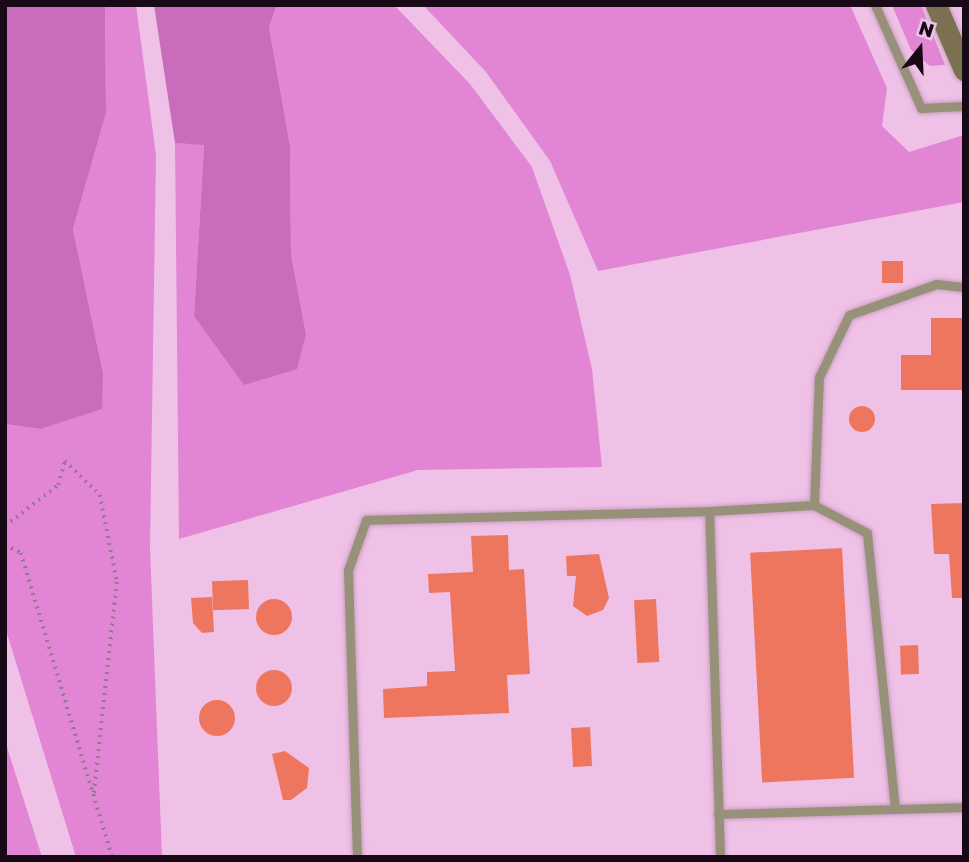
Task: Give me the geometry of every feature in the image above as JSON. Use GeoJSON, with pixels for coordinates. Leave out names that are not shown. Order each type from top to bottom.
{"type":"FeatureCollection","features":[{"type":"Feature","properties":{"kind":"street"},"geometry":{"type":"LineString","coordinates":[[936,5],[964,70]]}},
{"type":"Feature","properties":{"kind":"lane"},"geometry":{"type":"LineString","coordinates":[[874,5],[921,108],[964,106]]}},
{"type":"Feature","properties":{"kind":"lane"},"geometry":{"type":"LineString","coordinates":[[814,505],[819,377],[849,315],[936,284],[964,287]]}},
{"type":"Feature","properties":{"kind":"lane"},"geometry":{"type":"LineString","coordinates":[[357,857],[348,570],[366,520],[709,511],[814,505],[867,533],[895,809]]}},
{"type":"Feature","properties":{"kind":"lane"},"geometry":{"type":"LineString","coordinates":[[709,511],[720,857]]}},
{"type":"Feature","properties":{"kind":"lane"},"geometry":{"type":"LineString","coordinates":[[719,814],[964,807]]}},
{"type":"Feature","properties":{"kind":"path"},"geometry":{"type":"LineString","coordinates":[[5,526],[58,485],[65,461],[100,495],[117,582],[94,795]]}},
{"type":"Feature","properties":{"kind":"path"},"geometry":{"type":"LineString","coordinates":[[5,545],[21,553],[112,857]]}},
{"type":"Feature","properties":{"kind":"shaded area"},"geometry":{"type":"Polygon","coordinates":[[[5,5],[105,5],[106,113],[73,229],[103,373],[102,409],[40,429],[5,424],[5,5]]]}},
{"type":"Feature","properties":{"kind":"shaded area"},"geometry":{"type":"Polygon","coordinates":[[[105,5],[136,5],[156,155],[150,548],[162,857],[76,857],[5,627],[5,424],[40,429],[103,373],[73,229],[106,113],[105,5]]]}},
{"type":"Feature","properties":{"kind":"shaded area"},"geometry":{"type":"Polygon","coordinates":[[[154,5],[277,5],[269,27],[290,146],[291,254],[306,334],[297,369],[244,385],[194,316],[204,145],[175,143],[154,5]]]}},
{"type":"Feature","properties":{"kind":"shaded area"},"geometry":{"type":"Polygon","coordinates":[[[277,5],[394,5],[470,84],[532,167],[570,275],[592,369],[602,467],[418,470],[179,539],[175,143],[204,144],[194,316],[306,334],[291,254],[290,146],[269,27],[277,5]]]}},
{"type":"Feature","properties":{"kind":"shaded area"},"geometry":{"type":"Polygon","coordinates":[[[423,5],[850,5],[887,88],[882,126],[909,152],[964,135],[964,202],[598,271],[550,161],[486,72],[423,5]]]}},
{"type":"Feature","properties":{"kind":"shaded area"},"geometry":{"type":"Polygon","coordinates":[[[892,5],[921,5],[945,65],[930,66],[911,50],[892,5]]]}},
{"type":"Feature","properties":{"kind":"shaded area"},"geometry":{"type":"Polygon","coordinates":[[[5,741],[42,857],[5,857],[5,741]]]}},
{"type":"Feature","properties":{"kind":"building"},"geometry":{"type":"Polygon","coordinates":[[[882,261],[903,261],[903,283],[882,283],[882,261]]]}},
{"type":"Feature","properties":{"kind":"building"},"geometry":{"type":"Polygon","coordinates":[[[931,318],[964,318],[964,390],[901,390],[901,355],[931,355],[931,318]]]}},
{"type":"Feature","properties":{"kind":"building"},"geometry":{"type":"Polygon","coordinates":[[[862,406],[871,410],[875,419],[871,428],[862,432],[853,428],[849,419],[853,410],[862,406]]]}},
{"type":"Feature","properties":{"kind":"building"},"geometry":{"type":"Polygon","coordinates":[[[964,503],[964,598],[952,598],[949,554],[934,554],[931,504],[964,503]]]}},
{"type":"Feature","properties":{"kind":"building"},"geometry":{"type":"Polygon","coordinates":[[[508,535],[509,570],[524,569],[530,674],[507,675],[509,713],[384,718],[383,689],[427,686],[427,672],[455,671],[450,592],[429,593],[428,574],[473,572],[471,536],[508,535]]]}},
{"type":"Feature","properties":{"kind":"building"},"geometry":{"type":"Polygon","coordinates":[[[842,548],[854,778],[762,782],[750,553],[842,548]]]}},
{"type":"Feature","properties":{"kind":"building"},"geometry":{"type":"Polygon","coordinates":[[[599,554],[609,598],[603,610],[587,616],[573,606],[576,576],[567,576],[566,556],[599,554]]]}},
{"type":"Feature","properties":{"kind":"building"},"geometry":{"type":"Polygon","coordinates":[[[248,580],[249,609],[213,610],[212,581],[248,580]]]}},
{"type":"Feature","properties":{"kind":"building"},"geometry":{"type":"Polygon","coordinates":[[[212,597],[214,632],[202,633],[193,623],[191,598],[212,597]]]}},
{"type":"Feature","properties":{"kind":"building"},"geometry":{"type":"Polygon","coordinates":[[[274,599],[287,604],[292,617],[287,630],[274,635],[261,630],[256,617],[261,604],[274,599]]]}},
{"type":"Feature","properties":{"kind":"building"},"geometry":{"type":"Polygon","coordinates":[[[656,599],[659,662],[637,663],[634,600],[656,599]]]}},
{"type":"Feature","properties":{"kind":"building"},"geometry":{"type":"Polygon","coordinates":[[[918,645],[919,674],[901,675],[900,646],[918,645]]]}},
{"type":"Feature","properties":{"kind":"building"},"geometry":{"type":"Polygon","coordinates":[[[274,670],[287,675],[292,688],[287,701],[274,706],[261,701],[256,688],[261,675],[274,670]]]}},
{"type":"Feature","properties":{"kind":"building"},"geometry":{"type":"Polygon","coordinates":[[[217,700],[230,705],[235,718],[230,731],[217,736],[204,731],[199,718],[204,705],[217,700]]]}},
{"type":"Feature","properties":{"kind":"building"},"geometry":{"type":"Polygon","coordinates":[[[590,727],[592,766],[573,767],[571,728],[590,727]]]}},
{"type":"Feature","properties":{"kind":"building"},"geometry":{"type":"Polygon","coordinates":[[[285,751],[309,768],[307,788],[291,800],[283,800],[272,754],[285,751]]]}}]}
